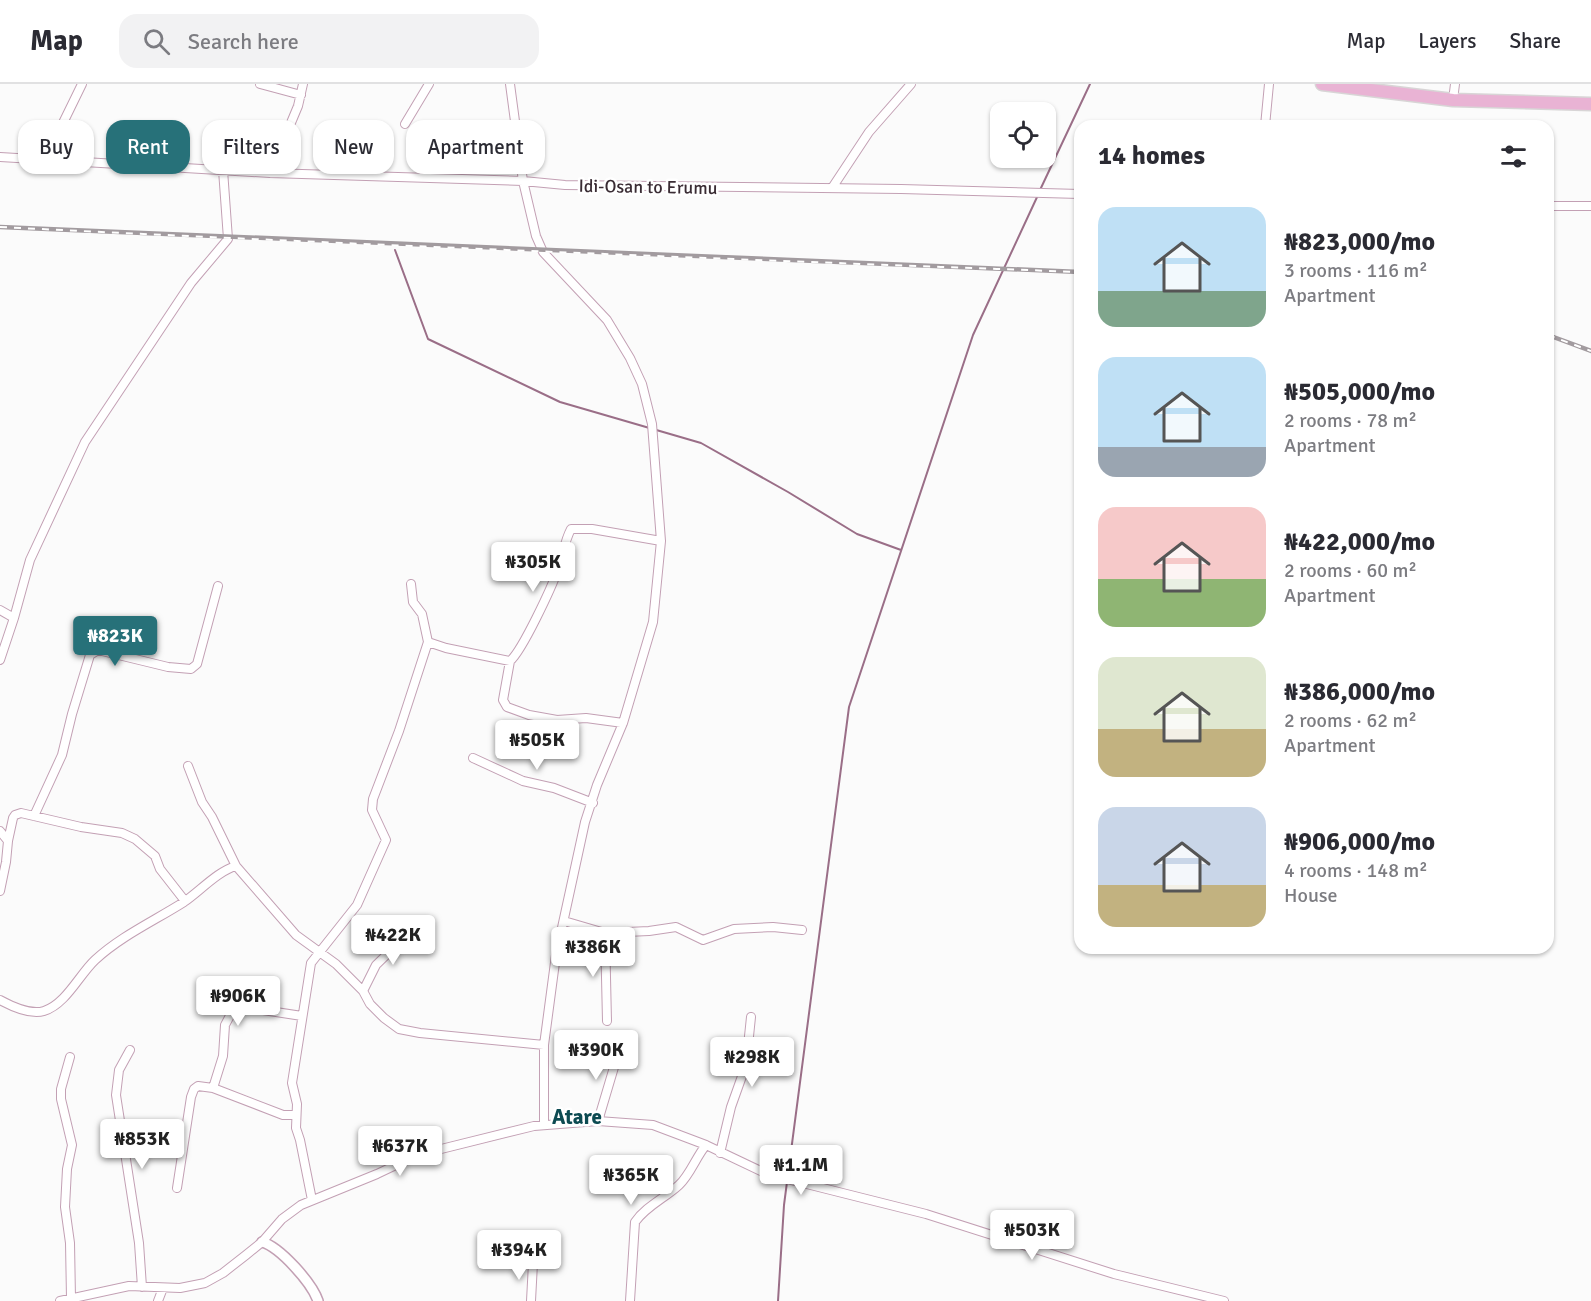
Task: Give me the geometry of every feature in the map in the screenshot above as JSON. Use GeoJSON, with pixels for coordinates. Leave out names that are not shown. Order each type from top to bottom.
{"type":"FeatureCollection","features":[{"type":"Feature","properties":{"kind":"main road"},"geometry":{"type":"LineString","coordinates":[[1322,84],[1452,100],[1591,104]]}},
{"type":"Feature","properties":{"kind":"street"},"geometry":{"type":"LineString","coordinates":[[64,120],[82,84]]}},
{"type":"Feature","properties":{"kind":"street"},"geometry":{"type":"LineString","coordinates":[[260,84],[301,95]]}},
{"type":"Feature","properties":{"kind":"street"},"geometry":{"type":"LineString","coordinates":[[293,120],[303,84]]}},
{"type":"Feature","properties":{"kind":"street"},"geometry":{"type":"LineString","coordinates":[[405,124],[429,84]]}},
{"type":"Feature","properties":{"kind":"street"},"geometry":{"type":"LineString","coordinates":[[510,84],[524,181],[536,236],[543,252],[607,320],[630,358],[642,384],[652,423],[661,541],[653,622],[623,723],[597,785],[585,822],[556,955],[544,1045],[544,1125]]}},
{"type":"Feature","properties":{"kind":"street"},"geometry":{"type":"LineString","coordinates":[[832,188],[869,132],[911,84]]}},
{"type":"Feature","properties":{"kind":"street"},"geometry":{"type":"LineString","coordinates":[[1266,120],[1269,84]]}},
{"type":"Feature","properties":{"kind":"street"},"geometry":{"type":"LineString","coordinates":[[1452,100],[1455,84]]}},
{"type":"Feature","properties":{"kind":"street","name":"Idi-Osan to Erumu"},"geometry":{"type":"LineString","coordinates":[[0,157],[18,158]]}},
{"type":"Feature","properties":{"kind":"street","name":"Idi-Osan to Erumu"},"geometry":{"type":"LineString","coordinates":[[94,162],[202,169]]}},
{"type":"Feature","properties":{"kind":"street"},"geometry":{"type":"LineString","coordinates":[[0,660],[30,560],[86,442],[191,284],[228,239],[223,174]]}},
{"type":"Feature","properties":{"kind":"street","name":"Idi-Osan to Erumu"},"geometry":{"type":"LineString","coordinates":[[301,174],[640,187],[832,188],[1074,194]]}},
{"type":"Feature","properties":{"kind":"street"},"geometry":{"type":"LineString","coordinates":[[1554,206],[1591,206]]}},
{"type":"Feature","properties":{"kind":"street"},"geometry":{"type":"LineString","coordinates":[[623,723],[586,718],[557,720],[529,715],[507,706],[503,700],[510,661],[515,657],[558,570],[571,529],[592,529],[661,541]]}},
{"type":"Feature","properties":{"kind":"street"},"geometry":{"type":"LineString","coordinates":[[312,1200],[296,1128],[297,1104],[292,1083],[302,1016],[311,963],[357,906],[386,840],[372,810],[373,799],[399,731],[428,642],[422,614],[413,602],[411,584]]}},
{"type":"Feature","properties":{"kind":"street"},"geometry":{"type":"LineString","coordinates":[[34,816],[62,755],[90,655],[98,650],[168,667],[191,669],[197,664],[218,586]]}},
{"type":"Feature","properties":{"kind":"street"},"geometry":{"type":"LineString","coordinates":[[0,610],[14,618]]}},
{"type":"Feature","properties":{"kind":"street"},"geometry":{"type":"LineString","coordinates":[[428,642],[510,661]]}},
{"type":"Feature","properties":{"kind":"street"},"geometry":{"type":"LineString","coordinates":[[472,758],[523,781],[554,788],[593,803]]}},
{"type":"Feature","properties":{"kind":"street"},"geometry":{"type":"LineString","coordinates":[[189,766],[202,802],[236,866],[296,934],[336,964],[384,1018],[399,1029],[420,1033],[544,1045]]}},
{"type":"Feature","properties":{"kind":"street"},"geometry":{"type":"LineString","coordinates":[[0,891],[10,825],[15,815],[21,813],[81,828],[122,833],[135,839],[155,856],[160,869],[185,901]]}},
{"type":"Feature","properties":{"kind":"street"},"geometry":{"type":"LineString","coordinates":[[0,831],[8,841]]}},
{"type":"Feature","properties":{"kind":"street"},"geometry":{"type":"LineString","coordinates":[[0,1000],[23,1009],[42,1012],[72,989],[95,960],[185,901],[227,868],[236,866]]}},
{"type":"Feature","properties":{"kind":"street"},"geometry":{"type":"LineString","coordinates":[[564,921],[605,933],[676,927],[703,940],[734,929],[773,927],[802,930]]}},
{"type":"Feature","properties":{"kind":"street"},"geometry":{"type":"LineString","coordinates":[[363,992],[376,966],[411,931]]}},
{"type":"Feature","properties":{"kind":"street"},"geometry":{"type":"LineString","coordinates":[[605,933],[607,1022]]}},
{"type":"Feature","properties":{"kind":"street"},"geometry":{"type":"LineString","coordinates":[[213,1088],[223,1056],[225,1025],[233,1010],[243,1007],[302,1016]]}},
{"type":"Feature","properties":{"kind":"street"},"geometry":{"type":"LineString","coordinates":[[720,1153],[731,1107],[746,1065],[751,1017]]}},
{"type":"Feature","properties":{"kind":"street"},"geometry":{"type":"LineString","coordinates":[[598,1121],[620,1047]]}},
{"type":"Feature","properties":{"kind":"street"},"geometry":{"type":"LineString","coordinates":[[130,1050],[119,1070],[116,1095],[140,1243],[142,1287]]}},
{"type":"Feature","properties":{"kind":"street"},"geometry":{"type":"LineString","coordinates":[[70,1057],[61,1099],[72,1145],[67,1168],[65,1207],[70,1243],[71,1298]]}},
{"type":"Feature","properties":{"kind":"street"},"geometry":{"type":"LineString","coordinates":[[177,1188],[185,1145],[185,1131],[194,1089],[198,1086],[213,1088],[283,1115],[296,1115]]}},
{"type":"Feature","properties":{"kind":"street"},"geometry":{"type":"LineString","coordinates":[[60,1301],[129,1286],[180,1288],[205,1283],[223,1273],[262,1242],[282,1219],[301,1205],[417,1155],[457,1143],[544,1125],[598,1121],[652,1125],[706,1145],[764,1172],[926,1214],[1114,1274],[1224,1301]]}},
{"type":"Feature","properties":{"kind":"street"},"geometry":{"type":"LineString","coordinates":[[630,1301],[635,1222],[641,1213],[681,1183],[706,1145]]}},
{"type":"Feature","properties":{"kind":"street"},"geometry":{"type":"LineString","coordinates":[[262,1242],[269,1244],[299,1272],[318,1301]]}},
{"type":"Feature","properties":{"kind":"street"},"geometry":{"type":"LineString","coordinates":[[531,1301],[533,1263]]}},
{"type":"Feature","properties":{"kind":"street"},"geometry":{"type":"LineString","coordinates":[[158,1301],[163,1288]]}},
{"type":"Feature","properties":{"kind":"waterway"},"geometry":{"type":"LineString","coordinates":[[1040,190],[1090,84]]}},
{"type":"Feature","properties":{"kind":"waterway"},"geometry":{"type":"LineString","coordinates":[[778,1301],[784,1205],[849,707],[973,335],[1038,195]]}},
{"type":"Feature","properties":{"kind":"waterway"},"geometry":{"type":"LineString","coordinates":[[395,250],[428,339],[560,402],[701,443],[857,534],[901,550]]}},
{"type":"Feature","properties":{"kind":"railway"},"geometry":{"type":"LineString","coordinates":[[0,227],[1074,272]]}},
{"type":"Feature","properties":{"kind":"railway"},"geometry":{"type":"LineString","coordinates":[[1554,337],[1591,351]]}},
{"type":"Feature","properties":{"kind":"district","name":"Atare"},"geometry":{"type":"Point","coordinates":[577,1117]}}]}
